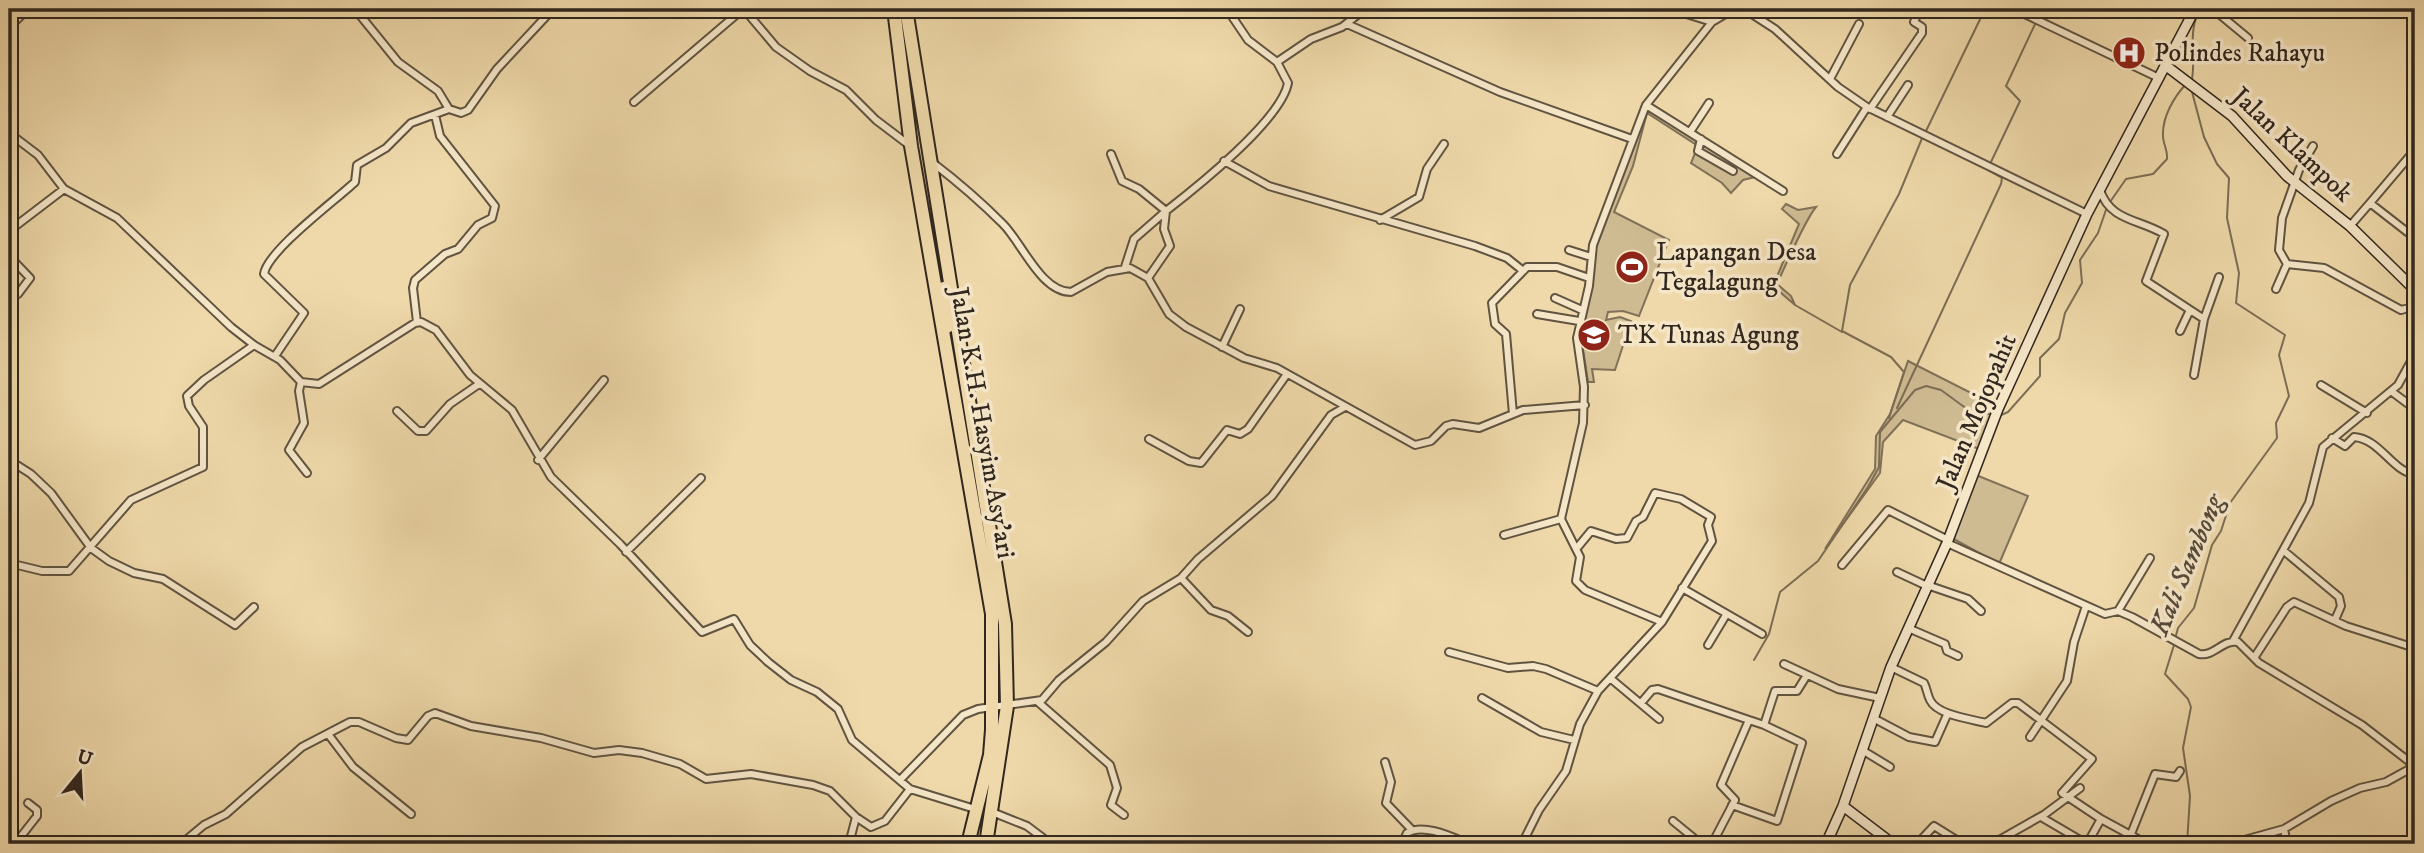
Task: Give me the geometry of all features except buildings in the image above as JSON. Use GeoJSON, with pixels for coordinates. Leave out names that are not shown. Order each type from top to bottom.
{"type":"FeatureCollection","features":[{"type":"Feature","properties":{"kind":"highway","name":"Jalan K.H. Hasyim Asy'ari"},"geometry":{"type":"LineString","coordinates":[[894,9],[911,146],[989,592],[1001,707],[968,844]]}},
{"type":"Feature","properties":{"kind":"highway","name":"Jalan K.H. Hasyim Asy'ari"},"geometry":{"type":"LineString","coordinates":[[906,9],[1005,624],[992,813],[986,844]]}},
{"type":"Feature","properties":{"kind":"highway"},"geometry":{"type":"LineString","coordinates":[[940,320],[945,327],[949,326],[942,266],[947,254]]}},
{"type":"Feature","properties":{"kind":"highway"},"geometry":{"type":"LineString","coordinates":[[957,416],[963,404],[953,332],[957,333],[961,341]]}},
{"type":"Feature","properties":{"kind":"street"},"geometry":{"type":"LineString","coordinates":[[9,27],[28,9]]}},
{"type":"Feature","properties":{"kind":"street"},"geometry":{"type":"LineString","coordinates":[[355,9],[390,54],[438,91],[449,108],[459,113],[468,110],[496,69],[553,9]]}},
{"type":"Feature","properties":{"kind":"street"},"geometry":{"type":"LineString","coordinates":[[634,102],[743,9],[776,47],[801,65],[846,90],[876,120],[911,146]]}},
{"type":"Feature","properties":{"kind":"street"},"geometry":{"type":"LineString","coordinates":[[1125,267],[1134,239],[1224,161],[1264,123],[1283,99],[1288,83],[1277,62],[1242,33],[1227,9]]}},
{"type":"Feature","properties":{"kind":"street"},"geometry":{"type":"LineString","coordinates":[[1277,62],[1311,39],[1347,24],[1365,9]]}},
{"type":"Feature","properties":{"kind":"street"},"geometry":{"type":"LineString","coordinates":[[1652,9],[1662,13],[1680,12],[1712,22]]}},
{"type":"Feature","properties":{"kind":"street"},"geometry":{"type":"LineString","coordinates":[[1662,622],[1580,587],[1576,581],[1580,557],[1561,519],[1585,405],[1577,338],[1591,257],[1646,105],[1712,22],[1734,9]]}},
{"type":"Feature","properties":{"kind":"street"},"geometry":{"type":"LineString","coordinates":[[1744,9],[1775,29],[1830,79],[1868,108],[2087,214]]}},
{"type":"Feature","properties":{"kind":"street"},"geometry":{"type":"LineString","coordinates":[[1837,154],[1923,31],[1914,22],[1918,13],[1929,9]]}},
{"type":"Feature","properties":{"kind":"street"},"geometry":{"type":"LineString","coordinates":[[2014,9],[2159,78]]}},
{"type":"Feature","properties":{"kind":"street","name":"Jalan Mojopahit"},"geometry":{"type":"LineString","coordinates":[[1826,844],[1843,807],[1891,667],[1947,542],[1998,409],[2087,214],[2194,9]]}},
{"type":"Feature","properties":{"kind":"street"},"geometry":{"type":"LineString","coordinates":[[2213,9],[2248,38]]}},
{"type":"Feature","properties":{"kind":"street"},"geometry":{"type":"LineString","coordinates":[[1347,24],[1500,93],[1632,139]]}},
{"type":"Feature","properties":{"kind":"street"},"geometry":{"type":"LineString","coordinates":[[1830,79],[1859,24]]}},
{"type":"Feature","properties":{"kind":"street","name":"Jalan Klampok"},"geometry":{"type":"LineString","coordinates":[[2165,65],[2232,116],[2295,184],[2350,226],[2415,290]]}},
{"type":"Feature","properties":{"kind":"street"},"geometry":{"type":"LineString","coordinates":[[1887,117],[1908,85]]}},
{"type":"Feature","properties":{"kind":"street"},"geometry":{"type":"LineString","coordinates":[[1690,132],[1709,103]]}},
{"type":"Feature","properties":{"kind":"street"},"geometry":{"type":"LineString","coordinates":[[1646,105],[1783,191]]}},
{"type":"Feature","properties":{"kind":"street"},"geometry":{"type":"LineString","coordinates":[[275,356],[304,313],[264,274],[265,266],[298,231],[355,182],[357,164],[386,148],[411,123],[449,108]]}},
{"type":"Feature","properties":{"kind":"street"},"geometry":{"type":"LineString","coordinates":[[417,322],[413,288],[415,280],[445,254],[458,249],[471,231],[492,218],[495,212],[495,206],[440,136],[435,115]]}},
{"type":"Feature","properties":{"kind":"street"},"geometry":{"type":"LineString","coordinates":[[9,133],[38,155],[64,189],[117,218],[254,345],[275,356],[301,382],[320,384],[417,322],[428,324],[443,336],[479,384],[512,410],[538,460],[551,477],[702,632],[730,620],[737,622],[750,645],[773,666],[838,709],[852,740],[910,789],[975,809]]}},
{"type":"Feature","properties":{"kind":"street"},"geometry":{"type":"LineString","coordinates":[[1702,139],[1698,151],[1733,172]]}},
{"type":"Feature","properties":{"kind":"street"},"geometry":{"type":"LineString","coordinates":[[1380,220],[1419,197],[1427,169],[1444,144]]}},
{"type":"Feature","properties":{"kind":"street"},"geometry":{"type":"LineString","coordinates":[[2287,264],[2279,250],[2285,207],[2313,146]]}},
{"type":"Feature","properties":{"kind":"street"},"geometry":{"type":"LineString","coordinates":[[2350,226],[2414,151]]}},
{"type":"Feature","properties":{"kind":"street"},"geometry":{"type":"LineString","coordinates":[[1111,154],[1122,181],[1139,190],[1166,211]]}},
{"type":"Feature","properties":{"kind":"street"},"geometry":{"type":"LineString","coordinates":[[1224,161],[1269,186],[1475,246],[1507,258],[1522,270]]}},
{"type":"Feature","properties":{"kind":"street"},"geometry":{"type":"LineString","coordinates":[[932,162],[978,199],[1006,227],[1041,275],[1065,292],[1125,267],[1148,278],[1169,314],[1222,347],[1244,358],[1268,363],[1419,445],[1431,441],[1446,426],[1459,424],[1479,428],[1513,414],[1543,406],[1585,405]]}},
{"type":"Feature","properties":{"kind":"street"},"geometry":{"type":"LineString","coordinates":[[9,231],[64,189]]}},
{"type":"Feature","properties":{"kind":"street"},"geometry":{"type":"LineString","coordinates":[[2100,190],[2106,206],[2164,234],[2146,282],[2204,319]]}},
{"type":"Feature","properties":{"kind":"street"},"geometry":{"type":"LineString","coordinates":[[2370,203],[2415,239]]}},
{"type":"Feature","properties":{"kind":"street"},"geometry":{"type":"LineString","coordinates":[[1148,278],[1170,246],[1164,229],[1166,211]]}},
{"type":"Feature","properties":{"kind":"street"},"geometry":{"type":"LineString","coordinates":[[1569,250],[1591,257]]}},
{"type":"Feature","properties":{"kind":"street"},"geometry":{"type":"LineString","coordinates":[[9,256],[30,278],[18,294]]}},
{"type":"Feature","properties":{"kind":"street"},"geometry":{"type":"LineString","coordinates":[[2276,289],[2287,264]]}},
{"type":"Feature","properties":{"kind":"street"},"geometry":{"type":"LineString","coordinates":[[2287,264],[2324,268],[2401,310],[2409,308],[2415,300]]}},
{"type":"Feature","properties":{"kind":"street"},"geometry":{"type":"LineString","coordinates":[[1513,414],[1506,334],[1495,324],[1491,312],[1496,296],[1522,270],[1557,267],[1589,278]]}},
{"type":"Feature","properties":{"kind":"street"},"geometry":{"type":"LineString","coordinates":[[2194,375],[2204,319],[2219,277]]}},
{"type":"Feature","properties":{"kind":"street"},"geometry":{"type":"LineString","coordinates":[[1555,298],[1582,310]]}},
{"type":"Feature","properties":{"kind":"street"},"geometry":{"type":"LineString","coordinates":[[1222,347],[1240,309]]}},
{"type":"Feature","properties":{"kind":"street"},"geometry":{"type":"LineString","coordinates":[[2180,331],[2190,310]]}},
{"type":"Feature","properties":{"kind":"street"},"geometry":{"type":"LineString","coordinates":[[1537,314],[1579,321]]}},
{"type":"Feature","properties":{"kind":"street"},"geometry":{"type":"LineString","coordinates":[[9,563],[64,573],[91,548],[131,500],[203,467],[203,427],[189,406],[187,397],[204,380],[254,345]]}},
{"type":"Feature","properties":{"kind":"street"},"geometry":{"type":"LineString","coordinates":[[1842,565],[1888,510],[1947,542],[2086,606],[2105,614],[2118,611],[2203,656],[2233,641],[2312,497],[2319,455],[2332,438],[2367,413],[2405,377],[2415,354]]}},
{"type":"Feature","properties":{"kind":"street"},"geometry":{"type":"LineString","coordinates":[[1149,439],[1189,461],[1200,463],[1227,430],[1240,434],[1248,429],[1287,374]]}},
{"type":"Feature","properties":{"kind":"street"},"geometry":{"type":"LineString","coordinates":[[538,460],[604,380]]}},
{"type":"Feature","properties":{"kind":"street"},"geometry":{"type":"LineString","coordinates":[[301,382],[304,423],[289,450],[307,473]]}},
{"type":"Feature","properties":{"kind":"street"},"geometry":{"type":"LineString","coordinates":[[397,411],[418,431],[426,432],[450,404],[479,384]]}},
{"type":"Feature","properties":{"kind":"street"},"geometry":{"type":"LineString","coordinates":[[2321,385],[2367,413]]}},
{"type":"Feature","properties":{"kind":"street"},"geometry":{"type":"LineString","coordinates":[[2391,391],[2415,409]]}},
{"type":"Feature","properties":{"kind":"street"},"geometry":{"type":"LineString","coordinates":[[900,780],[963,715],[1038,702],[1059,680],[1106,642],[1143,601],[1181,578],[1193,564],[1272,496],[1331,415],[1345,407]]}},
{"type":"Feature","properties":{"kind":"street"},"geometry":{"type":"LineString","coordinates":[[2332,438],[2349,446],[2354,437],[2359,437],[2385,452],[2405,472],[2414,474]]}},
{"type":"Feature","properties":{"kind":"street"},"geometry":{"type":"LineString","coordinates":[[9,460],[31,474],[62,505],[91,548],[119,567],[146,577],[163,579],[235,625],[254,607]]}},
{"type":"Feature","properties":{"kind":"street"},"geometry":{"type":"LineString","coordinates":[[626,552],[701,478]]}},
{"type":"Feature","properties":{"kind":"street"},"geometry":{"type":"LineString","coordinates":[[1522,844],[1539,810],[1566,771],[1574,740],[1598,691],[1662,622],[1712,538],[1708,528],[1710,515],[1681,499],[1655,493],[1643,517],[1636,520],[1627,538],[1616,539],[1591,531],[1577,548]]}},
{"type":"Feature","properties":{"kind":"street"},"geometry":{"type":"LineString","coordinates":[[1504,535],[1561,519]]}},
{"type":"Feature","properties":{"kind":"street"},"geometry":{"type":"LineString","coordinates":[[2284,551],[2339,597],[2341,606],[2335,620]]}},
{"type":"Feature","properties":{"kind":"street"},"geometry":{"type":"LineString","coordinates":[[2118,611],[2150,558]]}},
{"type":"Feature","properties":{"kind":"street"},"geometry":{"type":"LineString","coordinates":[[1897,572],[1927,586],[1968,599],[1981,611]]}},
{"type":"Feature","properties":{"kind":"street"},"geometry":{"type":"LineString","coordinates":[[1181,578],[1211,610],[1228,616],[1248,632]]}},
{"type":"Feature","properties":{"kind":"street"},"geometry":{"type":"LineString","coordinates":[[1682,588],[1762,634]]}},
{"type":"Feature","properties":{"kind":"street"},"geometry":{"type":"LineString","coordinates":[[2254,658],[2291,603],[2299,603],[2335,620],[2415,648]]}},
{"type":"Feature","properties":{"kind":"street"},"geometry":{"type":"LineString","coordinates":[[2030,737],[2067,681],[2074,642],[2086,606]]}},
{"type":"Feature","properties":{"kind":"street"},"geometry":{"type":"LineString","coordinates":[[1708,645],[1726,615]]}},
{"type":"Feature","properties":{"kind":"street"},"geometry":{"type":"LineString","coordinates":[[1908,628],[1945,643],[1947,651],[1958,656]]}},
{"type":"Feature","properties":{"kind":"street"},"geometry":{"type":"LineString","coordinates":[[2230,844],[2284,829],[2331,801],[2360,788],[2386,782],[2415,766],[2362,725],[2254,658],[2243,646],[2233,641]]}},
{"type":"Feature","properties":{"kind":"street"},"geometry":{"type":"LineString","coordinates":[[1449,652],[1508,668],[1534,666],[1546,669],[1598,691]]}},
{"type":"Feature","properties":{"kind":"street"},"geometry":{"type":"LineString","coordinates":[[1784,664],[1847,692],[1880,698]]}},
{"type":"Feature","properties":{"kind":"street"},"geometry":{"type":"LineString","coordinates":[[1891,667],[1924,683],[1930,700],[1947,715],[1957,714],[1987,723],[2016,702],[2092,759],[2063,793],[2101,819],[2147,844]]}},
{"type":"Feature","properties":{"kind":"street"},"geometry":{"type":"LineString","coordinates":[[1764,725],[1775,691],[1797,691],[1807,675]]}},
{"type":"Feature","properties":{"kind":"street"},"geometry":{"type":"LineString","coordinates":[[1610,678],[1659,719]]}},
{"type":"Feature","properties":{"kind":"street"},"geometry":{"type":"LineString","coordinates":[[1641,703],[1658,689],[1764,725],[1802,743],[1778,820],[1772,821],[1732,805]]}},
{"type":"Feature","properties":{"kind":"street"},"geometry":{"type":"LineString","coordinates":[[1482,698],[1541,732],[1574,740]]}},
{"type":"Feature","properties":{"kind":"street"},"geometry":{"type":"LineString","coordinates":[[1038,702],[1110,765],[1117,788],[1111,804],[1124,815]]}},
{"type":"Feature","properties":{"kind":"street"},"geometry":{"type":"LineString","coordinates":[[181,844],[204,825],[226,814],[276,773],[296,752],[328,734],[355,721],[408,740],[428,716],[435,713],[471,726],[541,738],[594,753],[620,750],[642,753],[680,764],[706,779],[751,774],[813,785],[830,791],[856,817],[872,827],[881,824],[910,789]]}},
{"type":"Feature","properties":{"kind":"street"},"geometry":{"type":"LineString","coordinates":[[1873,718],[1909,737],[1935,742],[1947,715]]}},
{"type":"Feature","properties":{"kind":"street"},"geometry":{"type":"LineString","coordinates":[[1673,821],[1693,841],[1710,844],[1732,805],[1734,796],[1721,785],[1749,720]]}},
{"type":"Feature","properties":{"kind":"street"},"geometry":{"type":"LineString","coordinates":[[328,734],[353,766],[411,814]]}},
{"type":"Feature","properties":{"kind":"street"},"geometry":{"type":"LineString","coordinates":[[1862,750],[1890,767]]}},
{"type":"Feature","properties":{"kind":"street"},"geometry":{"type":"LineString","coordinates":[[1385,762],[1391,782],[1386,803],[1403,817],[1412,830]]}},
{"type":"Feature","properties":{"kind":"street"},"geometry":{"type":"LineString","coordinates":[[2127,844],[2155,775],[2175,778],[2180,771]]}},
{"type":"Feature","properties":{"kind":"street"},"geometry":{"type":"LineString","coordinates":[[1992,844],[2041,817],[2080,788]]}},
{"type":"Feature","properties":{"kind":"street"},"geometry":{"type":"LineString","coordinates":[[15,844],[37,816],[37,810],[28,803]]}},
{"type":"Feature","properties":{"kind":"street"},"geometry":{"type":"LineString","coordinates":[[1843,807],[1893,844]]}},
{"type":"Feature","properties":{"kind":"street"},"geometry":{"type":"LineString","coordinates":[[992,813],[1027,826],[1051,844]]}},
{"type":"Feature","properties":{"kind":"street"},"geometry":{"type":"LineString","coordinates":[[849,844],[856,817]]}},
{"type":"Feature","properties":{"kind":"street"},"geometry":{"type":"LineString","coordinates":[[2041,817],[2087,844],[2101,819]]}},
{"type":"Feature","properties":{"kind":"street"},"geometry":{"type":"LineString","coordinates":[[1917,844],[1934,826],[1963,844]]}},
{"type":"Feature","properties":{"kind":"street"},"geometry":{"type":"LineString","coordinates":[[2284,829],[2287,844]]}},
{"type":"Feature","properties":{"kind":"street"},"geometry":{"type":"LineString","coordinates":[[1402,844],[1407,833],[1412,830],[1430,831],[1469,844]]}},
{"type":"Feature","properties":{"kind":"street"},"geometry":{"type":"LineString","coordinates":[[2260,836],[2261,844]]}},
{"type":"Feature","properties":{"kind":"street"},"geometry":{"type":"LineString","coordinates":[[1226,844],[1233,844]]}},
{"type":"Feature","properties":{"kind":"shaded area"},"geometry":{"type":"Polygon","coordinates":[[[1646,109],[1755,177],[1743,180],[1731,193],[1722,183],[1691,163],[1698,146],[1647,113],[1633,166],[1614,212],[1669,240],[1639,316],[1623,311],[1608,312],[1606,320],[1620,317],[1631,321],[1615,370],[1592,369],[1594,382],[1588,382],[1581,336],[1595,251],[1646,109]]]}},
{"type":"Feature","properties":{"kind":"shaded area"},"geometry":{"type":"Polygon","coordinates":[[[1786,204],[1798,210],[1816,207],[1777,284],[1791,296],[1795,305],[1773,286],[1799,224],[1782,209],[1786,204]]]}},
{"type":"Feature","properties":{"kind":"shaded area"},"geometry":{"type":"Polygon","coordinates":[[[1908,361],[1987,401],[1985,407],[1993,411],[1979,449],[1903,420],[1883,442],[1880,473],[1825,549],[1875,469],[1876,436],[1890,414],[1908,361]]]}},
{"type":"Feature","properties":{"kind":"shaded area"},"geometry":{"type":"Polygon","coordinates":[[[1976,475],[2028,496],[1999,564],[1952,538],[1976,475]]]}},
{"type":"Feature","properties":{"kind":"waterway"},"geometry":{"type":"LineString","coordinates":[[1926,131],[1985,9]]}},
{"type":"Feature","properties":{"kind":"waterway"},"geometry":{"type":"LineString","coordinates":[[2038,17],[2043,9]]}},
{"type":"Feature","properties":{"kind":"waterway","name":"Kali Sambong"},"geometry":{"type":"LineString","coordinates":[[2192,79],[2193,29],[2198,13]]}},
{"type":"Feature","properties":{"kind":"waterway"},"geometry":{"type":"LineString","coordinates":[[1990,164],[2020,101],[2006,86],[2036,22]]}},
{"type":"Feature","properties":{"kind":"waterway"},"geometry":{"type":"LineString","coordinates":[[2110,202],[2126,179],[2153,174],[2167,159],[2163,136],[2164,122],[2173,101],[2186,84]]}},
{"type":"Feature","properties":{"kind":"waterway","name":"Kali Sambong"},"geometry":{"type":"LineString","coordinates":[[2175,639],[2178,628],[2194,608],[2212,545],[2221,531],[2230,503],[2277,438],[2276,423],[2289,396],[2279,355],[2285,335],[2236,303],[2239,273],[2227,218],[2229,178],[2217,164],[2204,137],[2192,92]]}},
{"type":"Feature","properties":{"kind":"waterway"},"geometry":{"type":"LineString","coordinates":[[1889,418],[1904,372],[1891,357],[1842,331],[1850,285],[1899,194],[1923,136]]}},
{"type":"Feature","properties":{"kind":"waterway"},"geometry":{"type":"LineString","coordinates":[[1897,408],[2001,184],[2002,178],[1988,170]]}},
{"type":"Feature","properties":{"kind":"waterway"},"geometry":{"type":"LineString","coordinates":[[1999,416],[2008,412],[2040,376],[2040,358],[2059,339],[2065,313],[2082,283],[2080,260],[2098,233],[2107,207]]}},
{"type":"Feature","properties":{"kind":"waterway"},"geometry":{"type":"LineString","coordinates":[[1795,305],[1842,332]]}},
{"type":"Feature","properties":{"kind":"waterway"},"geometry":{"type":"LineString","coordinates":[[1754,660],[1769,634],[1780,592],[1818,561],[1868,487],[1879,467],[1880,432],[1915,390],[1926,386],[1941,390],[1967,409],[1993,415]]}},
{"type":"Feature","properties":{"kind":"waterway","name":"Kali Sambong"},"geometry":{"type":"LineString","coordinates":[[2174,645],[2165,674],[2188,699],[2191,707],[2183,748],[2190,796],[2187,844]]}},
{"type":"Feature","properties":{"kind":"place","name":"Polindes Rahayu"},"geometry":{"type":"Point","coordinates":[2129,53]}},
{"type":"Feature","properties":{"kind":"place","name":"Lapangan Desa Tegalagung"},"geometry":{"type":"Point","coordinates":[1632,267]}},
{"type":"Feature","properties":{"kind":"place","name":"TK Tunas Agung"},"geometry":{"type":"Point","coordinates":[1594,335]}}]}
